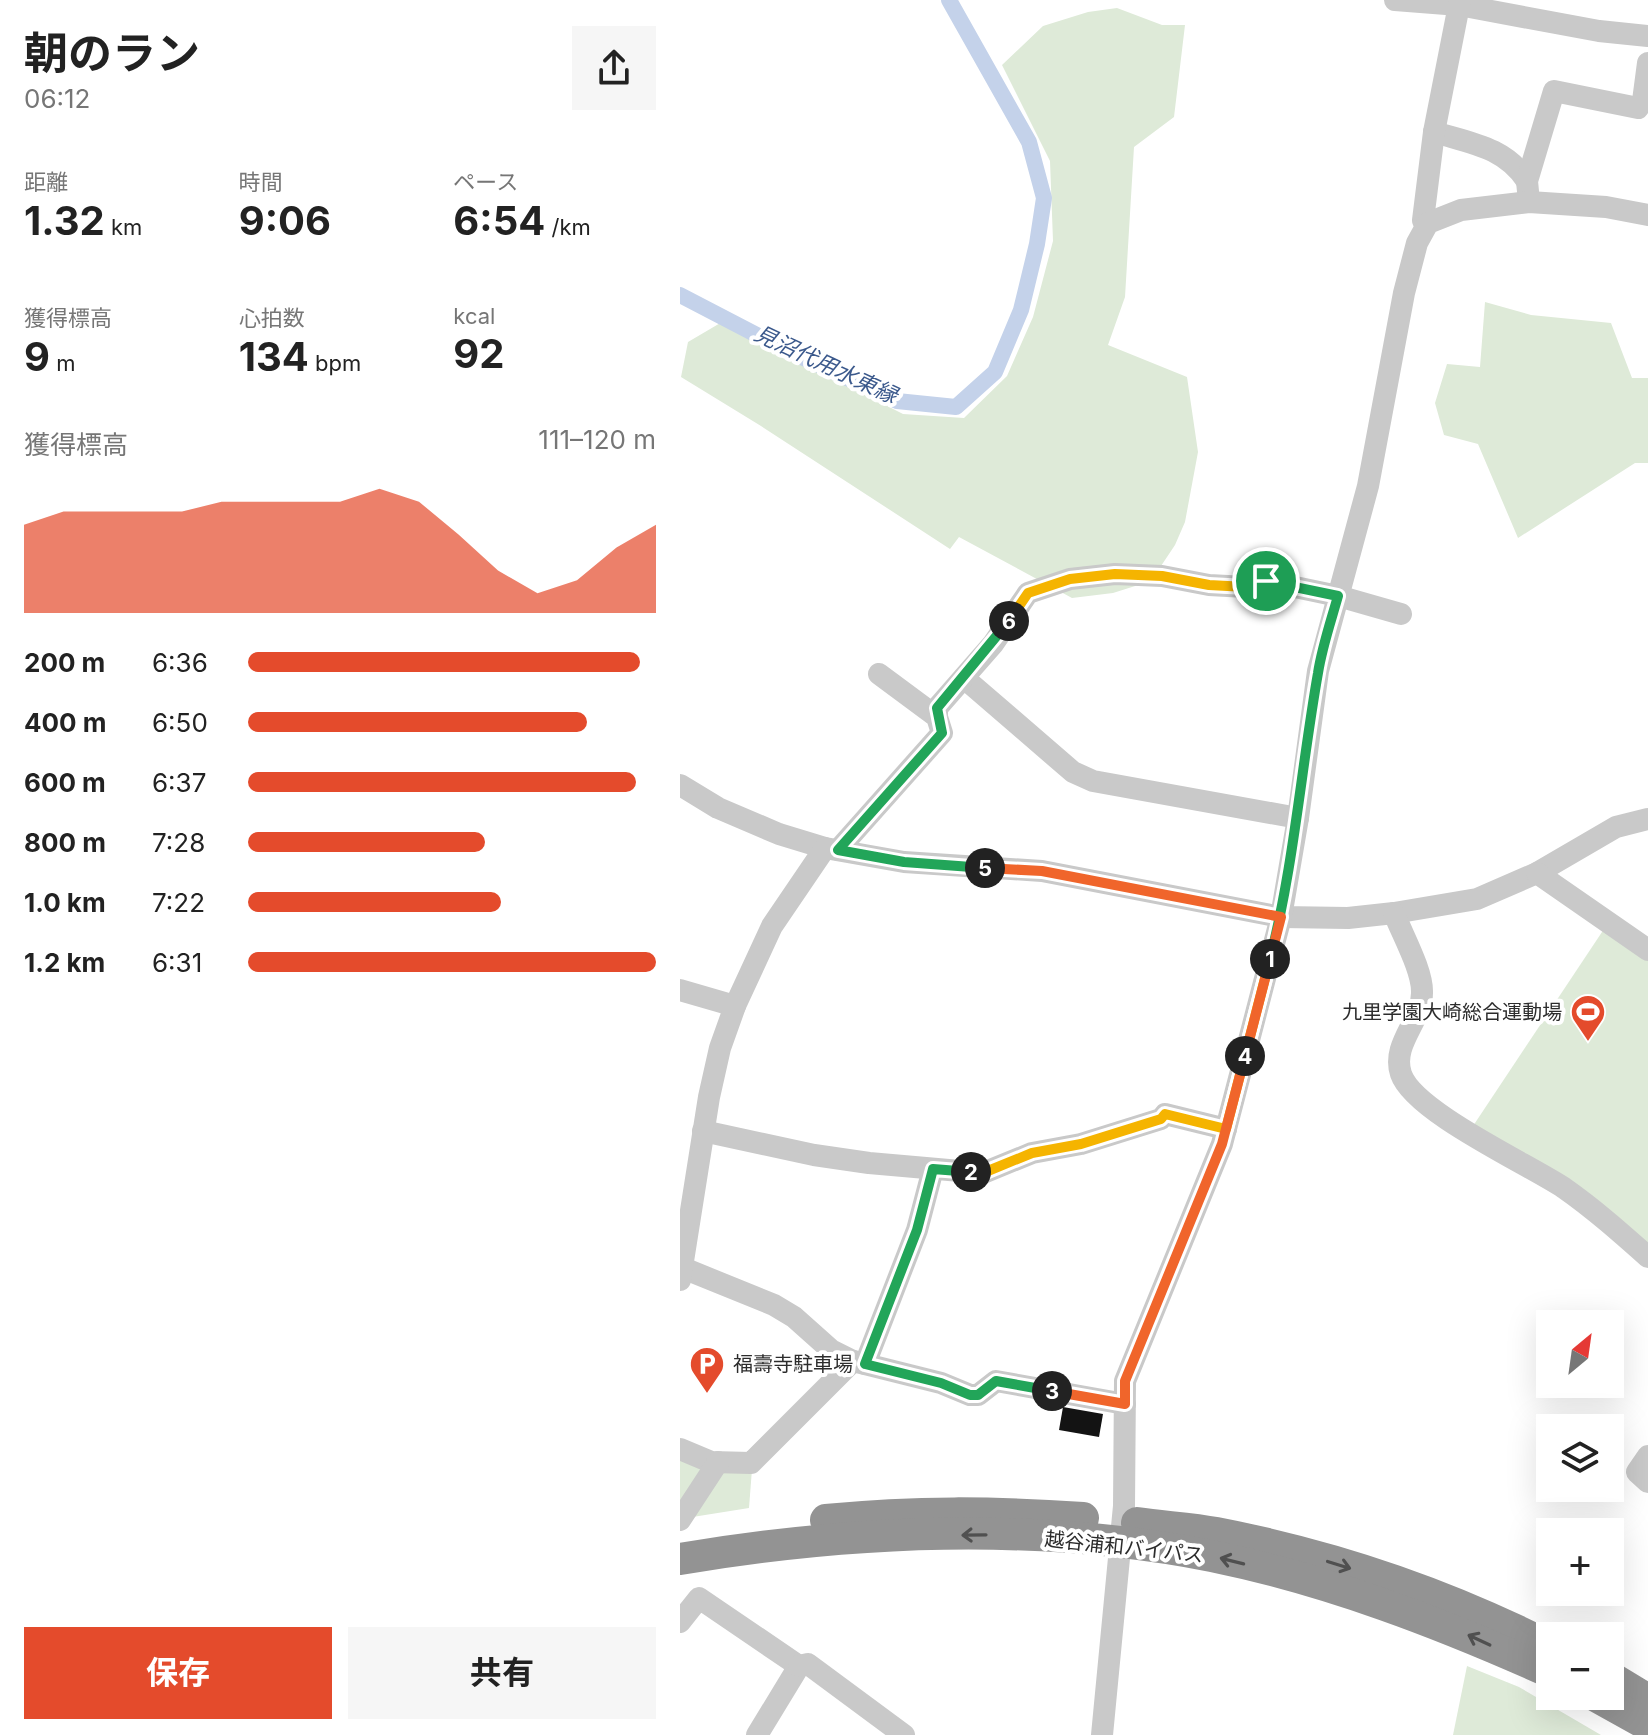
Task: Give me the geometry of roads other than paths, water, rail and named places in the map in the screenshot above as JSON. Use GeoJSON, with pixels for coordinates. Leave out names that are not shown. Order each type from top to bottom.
{"type":"FeatureCollection","features":[{"type":"Feature","properties":{"kind":"highway","name":"越谷浦和バイパス"},"geometry":{"type":"LineString","coordinates":[[680,1540],[892,1513],[990,1511],[1121,1532],[1302,1579],[1461,1632],[1536,1666]]}},
{"type":"Feature","properties":{"kind":"highway","name":"越谷浦和バイパス"},"geometry":{"type":"LineString","coordinates":[[680,1559],[803,1542],[892,1537],[1212,1533],[1304,1554],[1392,1582],[1472,1611],[1536,1641]]}},
{"type":"Feature","properties":{"kind":"highway"},"geometry":{"type":"LineString","coordinates":[[1624,1685],[1648,1700]]}},
{"type":"Feature","properties":{"kind":"highway"},"geometry":{"type":"LineString","coordinates":[[1621,1710],[1648,1725]]}},
{"type":"Feature","properties":{"kind":"street"},"geometry":{"type":"LineString","coordinates":[[1395,0],[1459,2],[1599,31],[1648,36]]}},
{"type":"Feature","properties":{"kind":"street"},"geometry":{"type":"LineString","coordinates":[[1428,223],[1423,220],[1434,132],[1459,2]]}},
{"type":"Feature","properties":{"kind":"street"},"geometry":{"type":"LineString","coordinates":[[1528,191],[1554,91],[1638,108],[1643,101],[1648,63]]}},
{"type":"Feature","properties":{"kind":"street"},"geometry":{"type":"LineString","coordinates":[[1434,132],[1500,152],[1519,168],[1528,191]]}},
{"type":"Feature","properties":{"kind":"street"},"geometry":{"type":"LineString","coordinates":[[1102,1735],[1121,1532],[1125,1381],[1226,1129],[1281,917],[1318,671],[1368,486],[1404,293],[1417,243],[1428,223],[1528,191],[1648,215]]}},
{"type":"Feature","properties":{"kind":"street"},"geometry":{"type":"LineString","coordinates":[[1125,1404],[996,1381],[978,1395],[970,1395],[941,1383],[859,1362],[831,1350],[794,1317],[774,1305],[682,1275],[695,1140],[720,1048],[735,1006],[777,917],[831,849],[942,733],[937,708],[993,644],[1028,593],[1070,579],[1115,574],[1162,576],[1209,585],[1246,587],[1266,581],[1338,596],[1401,614]]}},
{"type":"Feature","properties":{"kind":"street"},"geometry":{"type":"LineString","coordinates":[[879,674],[937,717]]}},
{"type":"Feature","properties":{"kind":"street"},"geometry":{"type":"LineString","coordinates":[[964,678],[1073,772],[1093,781],[1298,818]]}},
{"type":"Feature","properties":{"kind":"street"},"geometry":{"type":"LineString","coordinates":[[680,785],[718,808],[779,834],[831,849],[904,862],[1042,871],[1281,917],[1348,918],[1477,899],[1537,873],[1616,827],[1648,819]]}},
{"type":"Feature","properties":{"kind":"street"},"geometry":{"type":"LineString","coordinates":[[1537,873],[1648,950]]}},
{"type":"Feature","properties":{"kind":"street"},"geometry":{"type":"LineString","coordinates":[[1394,913],[1420,978],[1422,993],[1400,1056],[1401,1074],[1411,1089],[1467,1133],[1562,1187],[1615,1227],[1648,1257]]}},
{"type":"Feature","properties":{"kind":"street"},"geometry":{"type":"LineString","coordinates":[[680,990],[735,1006]]}},
{"type":"Feature","properties":{"kind":"street"},"geometry":{"type":"LineString","coordinates":[[695,1140],[983,1173],[1032,1153],[1081,1144],[1161,1119],[1165,1114],[1226,1129]]}},
{"type":"Feature","properties":{"kind":"street"},"geometry":{"type":"LineString","coordinates":[[680,1449],[711,1462],[751,1463],[859,1362],[917,1230],[933,1169]]}},
{"type":"Feature","properties":{"kind":"street"},"geometry":{"type":"LineString","coordinates":[[1648,1456],[1637,1472],[1648,1482]]}},
{"type":"Feature","properties":{"kind":"street"},"geometry":{"type":"LineString","coordinates":[[680,1520],[718,1462]]}},
{"type":"Feature","properties":{"kind":"street"},"geometry":{"type":"LineString","coordinates":[[680,1622],[699,1598],[799,1666]]}},
{"type":"Feature","properties":{"kind":"street"},"geometry":{"type":"LineString","coordinates":[[757,1735],[799,1666],[808,1664],[904,1735]]}},
{"type":"Feature","properties":{"kind":"waterway","name":"見沼代用水東縁"},"geometry":{"type":"LineString","coordinates":[[680,295],[782,348],[897,401],[956,407],[995,372],[1021,310],[1044,198],[1029,142],[949,0]]}},
{"type":"Feature","properties":{"kind":"place","name":"九里学園大崎総合運動場"},"geometry":{"type":"Point","coordinates":[1588,1043]}},
{"type":"Feature","properties":{"kind":"place","name":"福壽寺駐車場"},"geometry":{"type":"Point","coordinates":[707,1395]}}]}
